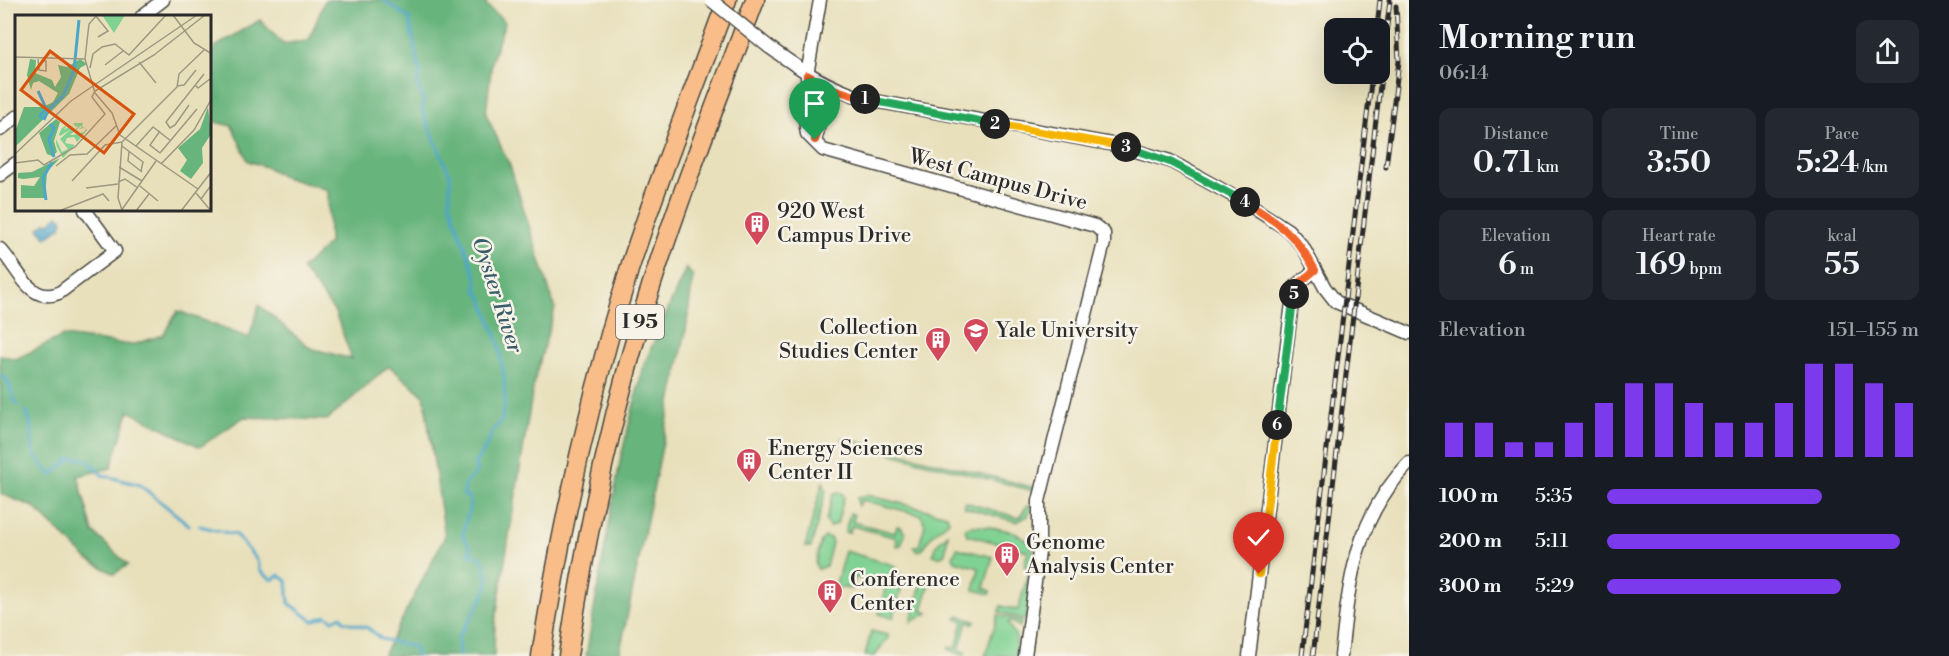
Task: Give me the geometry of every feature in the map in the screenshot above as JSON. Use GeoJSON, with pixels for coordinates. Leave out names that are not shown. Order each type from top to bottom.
{"type":"FeatureCollection","features":[{"type":"Feature","properties":{"kind":"highway","name":"I 95"},"geometry":{"type":"LineString","coordinates":[[541,656],[565,515],[603,360],[650,208],[727,0]]}},
{"type":"Feature","properties":{"kind":"highway","name":"I 95"},"geometry":{"type":"LineString","coordinates":[[568,656],[592,515],[627,369],[675,217],[755,0]]}},
{"type":"Feature","properties":{"kind":"street"},"geometry":{"type":"LineString","coordinates":[[143,15],[163,0]]}},
{"type":"Feature","properties":{"kind":"street"},"geometry":{"type":"LineString","coordinates":[[711,0],[807,75],[830,88],[864,99],[1151,154],[1227,193],[1283,226],[1297,239],[1330,297],[1336,302],[1409,333]]}},
{"type":"Feature","properties":{"kind":"street","name":"West Campus Drive"},"geometry":{"type":"LineString","coordinates":[[820,0],[807,75],[810,105],[804,113],[807,134],[823,150],[1095,226],[1104,233],[1104,243],[1039,501],[1039,552],[1025,656]]}},
{"type":"Feature","properties":{"kind":"street"},"geometry":{"type":"LineString","coordinates":[[0,130],[15,118]]}},
{"type":"Feature","properties":{"kind":"street"},"geometry":{"type":"LineString","coordinates":[[0,175],[15,164]]}},
{"type":"Feature","properties":{"kind":"street"},"geometry":{"type":"LineString","coordinates":[[0,249],[34,293],[49,297],[59,293],[115,251],[86,212]]}},
{"type":"Feature","properties":{"kind":"street"},"geometry":{"type":"LineString","coordinates":[[1249,656],[1293,295],[1296,286],[1315,270]]}},
{"type":"Feature","properties":{"kind":"street"},"geometry":{"type":"LineString","coordinates":[[1341,656],[1350,575],[1358,544],[1369,517],[1409,463]]}},
{"type":"Feature","properties":{"kind":"green space"},"geometry":{"type":"Polygon","coordinates":[[[325,0],[486,0],[486,5],[505,22],[492,60],[486,114],[510,166],[555,308],[534,382],[495,623],[494,656],[383,656],[445,536],[424,396],[389,366],[327,420],[244,417],[200,447],[129,411],[111,468],[78,476],[93,532],[128,565],[114,574],[87,559],[34,507],[1,494],[0,355],[16,359],[63,336],[132,345],[163,335],[178,311],[249,338],[259,305],[310,348],[352,359],[335,312],[302,269],[329,243],[328,190],[284,177],[266,167],[248,161],[232,126],[212,121],[212,52],[215,47],[260,20],[283,44],[309,40],[325,0]]]}},
{"type":"Feature","properties":{"kind":"green space"},"geometry":{"type":"Polygon","coordinates":[[[686,268],[693,276],[686,330],[619,656],[586,656],[620,461],[643,367],[686,268]]]}},
{"type":"Feature","properties":{"kind":"green space"},"geometry":{"type":"Polygon","coordinates":[[[843,438],[1047,491],[1038,492],[842,441],[843,438]]]}},
{"type":"Feature","properties":{"kind":"green space"},"geometry":{"type":"Polygon","coordinates":[[[823,482],[826,490],[811,547],[805,547],[823,482]]]}},
{"type":"Feature","properties":{"kind":"green space"},"geometry":{"type":"Polygon","coordinates":[[[837,492],[842,493],[844,497],[837,524],[829,527],[826,521],[833,495],[837,492]]]}},
{"type":"Feature","properties":{"kind":"green space"},"geometry":{"type":"Polygon","coordinates":[[[867,495],[947,515],[949,521],[932,535],[922,550],[916,551],[913,546],[919,546],[925,525],[921,515],[862,500],[858,506],[857,498],[867,495]]]}},
{"type":"Feature","properties":{"kind":"green space"},"geometry":{"type":"Polygon","coordinates":[[[965,502],[1019,518],[1027,506],[1032,505],[1028,516],[1017,522],[964,507],[965,502]]]}},
{"type":"Feature","properties":{"kind":"green space"},"geometry":{"type":"Polygon","coordinates":[[[850,513],[854,515],[853,522],[895,533],[897,526],[901,527],[905,534],[901,545],[896,546],[897,538],[852,526],[849,533],[845,532],[850,513]]]}},
{"type":"Feature","properties":{"kind":"green space"},"geometry":{"type":"Polygon","coordinates":[[[969,526],[1006,530],[1015,533],[1030,544],[1034,551],[1026,620],[999,612],[1001,606],[1018,610],[1030,568],[1024,566],[1028,551],[967,535],[965,529],[969,526]]]}},
{"type":"Feature","properties":{"kind":"green space"},"geometry":{"type":"Polygon","coordinates":[[[948,534],[945,554],[939,557],[933,555],[936,545],[948,534]]]}},
{"type":"Feature","properties":{"kind":"green space"},"geometry":{"type":"Polygon","coordinates":[[[825,537],[830,538],[832,543],[826,566],[818,569],[815,564],[821,541],[825,537]]]}},
{"type":"Feature","properties":{"kind":"green space"},"geometry":{"type":"Polygon","coordinates":[[[957,548],[993,557],[984,588],[991,591],[990,594],[974,590],[979,568],[955,561],[953,557],[957,548]]]}},
{"type":"Feature","properties":{"kind":"green space"},"geometry":{"type":"Polygon","coordinates":[[[845,551],[893,565],[898,570],[902,583],[893,618],[879,614],[886,585],[855,577],[852,589],[835,587],[845,551]]]}},
{"type":"Feature","properties":{"kind":"green space"},"geometry":{"type":"Polygon","coordinates":[[[924,573],[932,576],[922,610],[928,613],[911,622],[924,573]]]}},
{"type":"Feature","properties":{"kind":"green space"},"geometry":{"type":"Polygon","coordinates":[[[998,615],[1022,621],[1020,627],[1010,621],[1008,623],[1016,637],[1017,656],[985,656],[998,615]]]}},
{"type":"Feature","properties":{"kind":"green space"},"geometry":{"type":"Polygon","coordinates":[[[959,616],[975,621],[974,624],[967,622],[959,650],[966,652],[964,656],[948,649],[949,647],[956,648],[963,621],[956,619],[959,616]]]}},
{"type":"Feature","properties":{"kind":"green space"},"geometry":{"type":"Polygon","coordinates":[[[871,631],[888,635],[888,638],[875,656],[865,656],[871,631]]]}},
{"type":"Feature","properties":{"kind":"water"},"geometry":{"type":"Polygon","coordinates":[[[58,215],[63,220],[61,227],[46,238],[39,228],[47,222],[50,223],[58,215]]]}},
{"type":"Feature","properties":{"kind":"waterway","name":"Oyster River"},"geometry":{"type":"LineString","coordinates":[[383,0],[409,18],[420,73],[417,84],[424,101],[422,111],[450,175],[450,202],[477,280],[476,290],[482,298],[498,341],[504,376],[505,402],[501,422],[495,427],[485,449],[474,464],[478,470],[465,485],[464,496],[470,498],[470,503],[463,536],[472,550],[469,552],[471,555],[481,557],[485,564],[484,571],[489,578],[484,595],[458,638],[459,656]]}},
{"type":"Feature","properties":{"kind":"waterway"},"geometry":{"type":"LineString","coordinates":[[0,377],[5,377],[7,380],[18,405]]}},
{"type":"Feature","properties":{"kind":"waterway"},"geometry":{"type":"LineString","coordinates":[[26,411],[30,421],[33,450],[42,465],[52,475],[71,458],[88,460],[102,475],[140,485],[189,525]]}},
{"type":"Feature","properties":{"kind":"waterway"},"geometry":{"type":"LineString","coordinates":[[200,526],[236,535],[257,560],[260,571],[272,580],[279,575],[287,581],[289,603],[313,621],[326,616],[333,620],[341,616],[343,621],[368,628],[381,639],[414,647],[417,656]]}},
{"type":"Feature","properties":{"kind":"railway"},"geometry":{"type":"LineString","coordinates":[[1378,18],[1380,0]]}},
{"type":"Feature","properties":{"kind":"railway"},"geometry":{"type":"LineString","coordinates":[[1313,656],[1390,0]]}},
{"type":"Feature","properties":{"kind":"railway"},"geometry":{"type":"LineString","coordinates":[[1386,167],[1399,61],[1396,6]]}},
{"type":"Feature","properties":{"kind":"railway"},"geometry":{"type":"LineString","coordinates":[[1302,656],[1371,84]]}},
{"type":"Feature","properties":{"kind":"place","name":"920 West Campus Drive"},"geometry":{"type":"Point","coordinates":[757,247]}},
{"type":"Feature","properties":{"kind":"place","name":"Yale University"},"geometry":{"type":"Point","coordinates":[976,354]}},
{"type":"Feature","properties":{"kind":"place","name":"Collection Studies Center"},"geometry":{"type":"Point","coordinates":[938,363]}},
{"type":"Feature","properties":{"kind":"place","name":"Energy Sciences Center II"},"geometry":{"type":"Point","coordinates":[749,484]}},
{"type":"Feature","properties":{"kind":"place","name":"Genome Analysis Center"},"geometry":{"type":"Point","coordinates":[1007,578]}},
{"type":"Feature","properties":{"kind":"place","name":"Conference Center"},"geometry":{"type":"Point","coordinates":[830,615]}},
{"type":"Feature","properties":{"kind":"route"},"geometry":{"type":"LineString","coordinates":[[815,140],[819,131],[816,111],[810,105],[807,75],[830,88],[864,99],[1116,145],[1151,154],[1246,203],[1290,231],[1303,247],[1315,270],[1296,286],[1293,295],[1259,574]]}}]}
